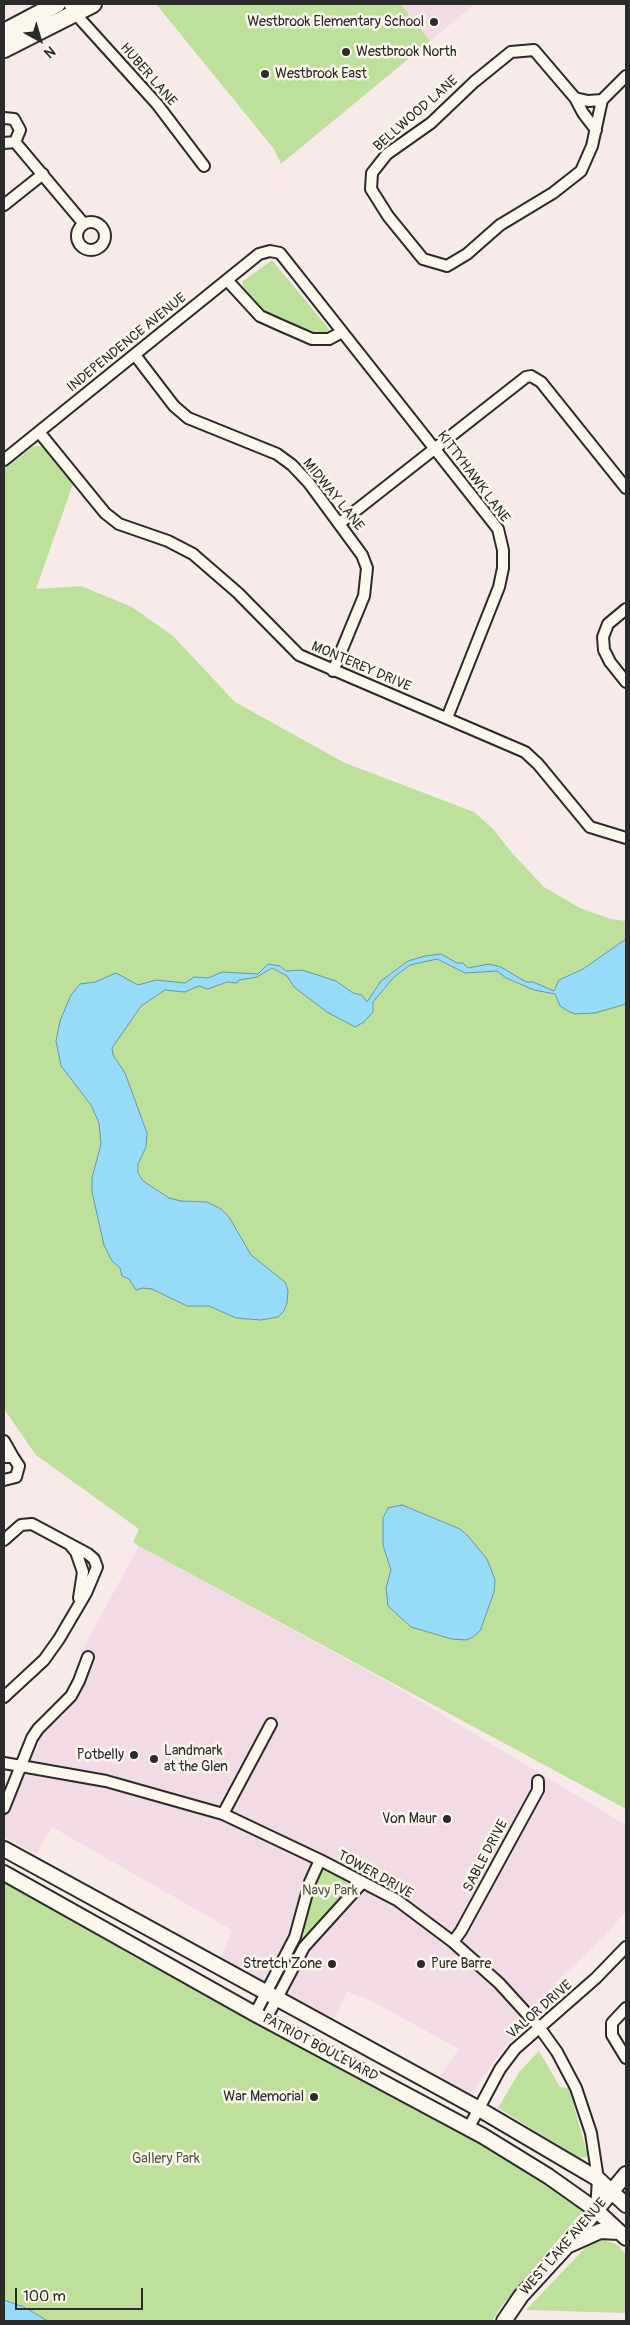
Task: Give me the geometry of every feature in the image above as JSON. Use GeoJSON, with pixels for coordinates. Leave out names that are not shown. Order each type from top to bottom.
{"type":"FeatureCollection","features":[{"type":"Feature","properties":{"kind":"main road"},"geometry":{"type":"LineString","coordinates":[[4,32],[58,4]]}},
{"type":"Feature","properties":{"kind":"main road"},"geometry":{"type":"LineString","coordinates":[[4,49],[73,9],[93,4]]}},
{"type":"Feature","properties":{"kind":"main road","name":"PATRIOT BOULEVARD"},"geometry":{"type":"LineString","coordinates":[[4,1849],[479,2109],[598,2179],[626,2205]]}},
{"type":"Feature","properties":{"kind":"main road","name":"PATRIOT BOULEVARD"},"geometry":{"type":"LineString","coordinates":[[4,1873],[260,2017],[468,2129],[548,2176],[596,2210],[623,2235]]}},
{"type":"Feature","properties":{"kind":"main road","name":"WEST LAKE AVENUE"},"geometry":{"type":"LineString","coordinates":[[504,2321],[521,2296],[566,2247],[626,2174]]}},
{"type":"Feature","properties":{"kind":"main road"},"geometry":{"type":"LineString","coordinates":[[566,2247],[600,2231],[623,2235]]}},
{"type":"Feature","properties":{"kind":"street","name":"HUBER LANE"},"geometry":{"type":"LineString","coordinates":[[73,9],[157,104],[204,166]]}},
{"type":"Feature","properties":{"kind":"street","name":"BELLWOOD LANE"},"geometry":{"type":"LineString","coordinates":[[596,130],[583,114],[575,98],[534,50],[511,52],[474,82],[424,128],[387,154],[372,173],[371,190],[388,216],[423,259],[447,266],[468,254],[500,225],[553,193],[581,171],[596,130],[602,100]]}},
{"type":"Feature","properties":{"kind":"street"},"geometry":{"type":"LineString","coordinates":[[575,98],[588,101],[602,100],[626,76]]}},
{"type":"Feature","properties":{"kind":"street"},"geometry":{"type":"LineString","coordinates":[[4,118],[14,119],[19,126],[20,134],[15,142],[4,144]]}},
{"type":"Feature","properties":{"kind":"street"},"geometry":{"type":"LineString","coordinates":[[15,142],[84,224]]}},
{"type":"Feature","properties":{"kind":"street"},"geometry":{"type":"LineString","coordinates":[[4,205],[43,174]]}},
{"type":"Feature","properties":{"kind":"street","name":"INDEPENDENCE AVENUE"},"geometry":{"type":"LineString","coordinates":[[4,460],[259,254],[270,251]]}},
{"type":"Feature","properties":{"kind":"street","name":"KITTYHAWK LANE"},"geometry":{"type":"LineString","coordinates":[[270,251],[280,253],[498,529],[503,550],[503,568],[499,586],[447,718]]}},
{"type":"Feature","properties":{"kind":"street"},"geometry":{"type":"LineString","coordinates":[[227,280],[260,316],[273,322],[312,339],[329,338],[342,332]]}},
{"type":"Feature","properties":{"kind":"street","name":"MIDWAY LANE"},"geometry":{"type":"LineString","coordinates":[[135,355],[174,406],[188,418],[277,454],[292,466],[309,483],[362,555],[367,568],[364,596],[333,671]]}},
{"type":"Feature","properties":{"kind":"street"},"geometry":{"type":"LineString","coordinates":[[340,523],[526,377],[532,376],[541,382],[626,488]]}},
{"type":"Feature","properties":{"kind":"street","name":"MONTEREY DRIVE"},"geometry":{"type":"LineString","coordinates":[[39,432],[105,513],[119,524],[194,554],[238,592],[289,647],[307,660],[525,752],[538,764],[590,827],[626,838]]}},
{"type":"Feature","properties":{"kind":"street"},"geometry":{"type":"LineString","coordinates":[[626,609],[608,624],[603,637],[604,650],[610,662],[626,682]]}},
{"type":"Feature","properties":{"kind":"street"},"geometry":{"type":"LineString","coordinates":[[4,1440],[8,1457],[20,1466],[18,1474],[13,1479],[4,1480]]}},
{"type":"Feature","properties":{"kind":"street"},"geometry":{"type":"LineString","coordinates":[[4,1540],[21,1525],[32,1524],[94,1559],[97,1566],[78,1606],[44,1660],[4,1696]]}},
{"type":"Feature","properties":{"kind":"street"},"geometry":{"type":"LineString","coordinates":[[68,1543],[76,1552],[83,1572],[78,1606]]}},
{"type":"Feature","properties":{"kind":"street"},"geometry":{"type":"LineString","coordinates":[[4,1808],[38,1728],[71,1696],[88,1657]]}},
{"type":"Feature","properties":{"kind":"street"},"geometry":{"type":"LineString","coordinates":[[223,1814],[271,1724]]}},
{"type":"Feature","properties":{"kind":"street","name":"TOWER DRIVE"},"geometry":{"type":"LineString","coordinates":[[4,1763],[106,1782],[223,1814],[320,1860],[397,1900],[453,1942],[499,1983],[539,2027],[558,2052],[576,2088],[591,2133],[598,2179],[596,2210]]}},
{"type":"Feature","properties":{"kind":"street","name":"SABLE DRIVE"},"geometry":{"type":"LineString","coordinates":[[453,1942],[462,1930],[538,1790],[538,1781]]}},
{"type":"Feature","properties":{"kind":"street"},"geometry":{"type":"LineString","coordinates":[[272,1995],[295,1935],[310,1882],[320,1860]]}},
{"type":"Feature","properties":{"kind":"street"},"geometry":{"type":"LineString","coordinates":[[260,2017],[272,1995],[310,1940],[362,1883]]}},
{"type":"Feature","properties":{"kind":"street"},"geometry":{"type":"LineString","coordinates":[[295,1935],[310,1940]]}},
{"type":"Feature","properties":{"kind":"street","name":"VALOR DRIVE"},"geometry":{"type":"LineString","coordinates":[[468,2129],[500,2070],[515,2049],[596,1978],[626,1947]]}},
{"type":"Feature","properties":{"kind":"street"},"geometry":{"type":"LineString","coordinates":[[626,2008],[612,2023],[612,2035],[626,2058]]}},
{"type":"Feature","properties":{"kind":"shaded area","name":"Westbrook Elementary School"},"geometry":{"type":"Polygon","coordinates":[[[401,4],[475,4],[430,41],[401,4]]]}},
{"type":"Feature","properties":{"kind":"shaded area"},"geometry":{"type":"Polygon","coordinates":[[[139,1546],[393,1685],[626,1825],[626,1911],[604,1937],[554,1984],[561,1993],[503,2049],[470,2095],[437,2080],[459,2049],[368,1999],[347,1992],[334,2020],[219,1963],[232,1930],[52,1827],[36,1854],[4,1837],[4,1819],[45,1730],[65,1714],[96,1661],[81,1652],[139,1546]]]}},
{"type":"Feature","properties":{"kind":"green space"},"geometry":{"type":"Polygon","coordinates":[[[156,4],[401,4],[430,41],[281,164],[274,149],[156,4]]]}},
{"type":"Feature","properties":{"kind":"green space"},"geometry":{"type":"Polygon","coordinates":[[[272,260],[329,329],[327,337],[320,337],[280,322],[261,311],[245,292],[242,282],[272,260]]]}},
{"type":"Feature","properties":{"kind":"green space"},"geometry":{"type":"Polygon","coordinates":[[[34,446],[42,446],[73,484],[36,589],[81,586],[132,607],[173,636],[235,702],[345,763],[474,812],[493,829],[512,853],[544,887],[580,908],[611,919],[626,921],[626,1809],[139,1546],[133,1542],[139,1529],[36,1455],[4,1409],[4,469],[34,446]]]}},
{"type":"Feature","properties":{"kind":"green space","name":"Navy Park"},"geometry":{"type":"Polygon","coordinates":[[[330,1869],[353,1887],[309,1936],[304,1931],[316,1879],[319,1873],[330,1869]]]}},
{"type":"Feature","properties":{"kind":"green space","name":"Gallery Park"},"geometry":{"type":"Polygon","coordinates":[[[4,1881],[129,1954],[544,2179],[585,2208],[500,2308],[492,2321],[4,2321],[4,1881]]]}},
{"type":"Feature","properties":{"kind":"green space"},"geometry":{"type":"Polygon","coordinates":[[[539,2051],[560,2087],[569,2088],[588,2157],[579,2158],[498,2108],[520,2071],[539,2051]]]}},
{"type":"Feature","properties":{"kind":"green space"},"geometry":{"type":"Polygon","coordinates":[[[602,2239],[618,2245],[626,2255],[626,2313],[526,2310],[587,2246],[602,2239]]]}},
{"type":"Feature","properties":{"kind":"water"},"geometry":{"type":"Polygon","coordinates":[[[626,939],[626,1004],[595,1013],[575,1014],[568,1011],[560,1006],[555,994],[534,990],[506,978],[497,971],[465,973],[437,959],[410,965],[394,977],[373,1002],[373,1012],[364,1022],[355,1027],[327,1012],[294,987],[287,976],[272,968],[257,977],[239,980],[237,983],[227,982],[208,989],[199,986],[185,992],[165,990],[141,1006],[112,1048],[113,1055],[125,1073],[147,1133],[146,1147],[138,1164],[138,1173],[143,1181],[169,1198],[181,1201],[207,1202],[221,1209],[229,1217],[251,1255],[285,1282],[288,1290],[287,1303],[284,1311],[278,1317],[261,1320],[236,1318],[209,1306],[187,1306],[152,1289],[143,1288],[136,1290],[129,1279],[122,1276],[120,1268],[112,1261],[104,1245],[92,1192],[92,1178],[101,1144],[99,1123],[91,1105],[61,1066],[56,1041],[60,1021],[71,995],[80,984],[95,982],[116,973],[138,985],[156,980],[185,983],[194,977],[208,978],[222,972],[258,974],[268,964],[280,966],[286,971],[302,970],[336,981],[353,993],[362,995],[367,1002],[381,981],[408,961],[441,954],[457,963],[463,963],[468,968],[489,964],[501,967],[526,982],[533,982],[554,991],[559,980],[583,969],[626,939]]]}},
{"type":"Feature","properties":{"kind":"water"},"geometry":{"type":"Polygon","coordinates":[[[402,1505],[460,1529],[487,1559],[495,1580],[494,1592],[480,1631],[473,1637],[466,1640],[452,1639],[411,1627],[388,1606],[386,1588],[391,1570],[383,1545],[383,1518],[388,1508],[402,1505]]]}},
{"type":"Feature","properties":{"kind":"water"},"geometry":{"type":"Polygon","coordinates":[[[4,2300],[24,2307],[48,2321],[4,2321],[4,2300]]]}},
{"type":"Feature","properties":{"kind":"place","name":"Westbrook Elementary School"},"geometry":{"type":"Point","coordinates":[434,22]}},
{"type":"Feature","properties":{"kind":"place","name":"Westbrook North"},"geometry":{"type":"Point","coordinates":[346,52]}},
{"type":"Feature","properties":{"kind":"place","name":"Westbrook East"},"geometry":{"type":"Point","coordinates":[265,74]}},
{"type":"Feature","properties":{"kind":"place","name":"Potbelly"},"geometry":{"type":"Point","coordinates":[134,1755]}},
{"type":"Feature","properties":{"kind":"place","name":"Landmark at the Glen"},"geometry":{"type":"Point","coordinates":[154,1759]}},
{"type":"Feature","properties":{"kind":"place","name":"Von Maur"},"geometry":{"type":"Point","coordinates":[447,1819]}},
{"type":"Feature","properties":{"kind":"place","name":"Stretch Zone"},"geometry":{"type":"Point","coordinates":[332,1964]}},
{"type":"Feature","properties":{"kind":"place","name":"Pure Barre"},"geometry":{"type":"Point","coordinates":[421,1964]}},
{"type":"Feature","properties":{"kind":"place","name":"War Memorial"},"geometry":{"type":"Point","coordinates":[314,2097]}}]}
